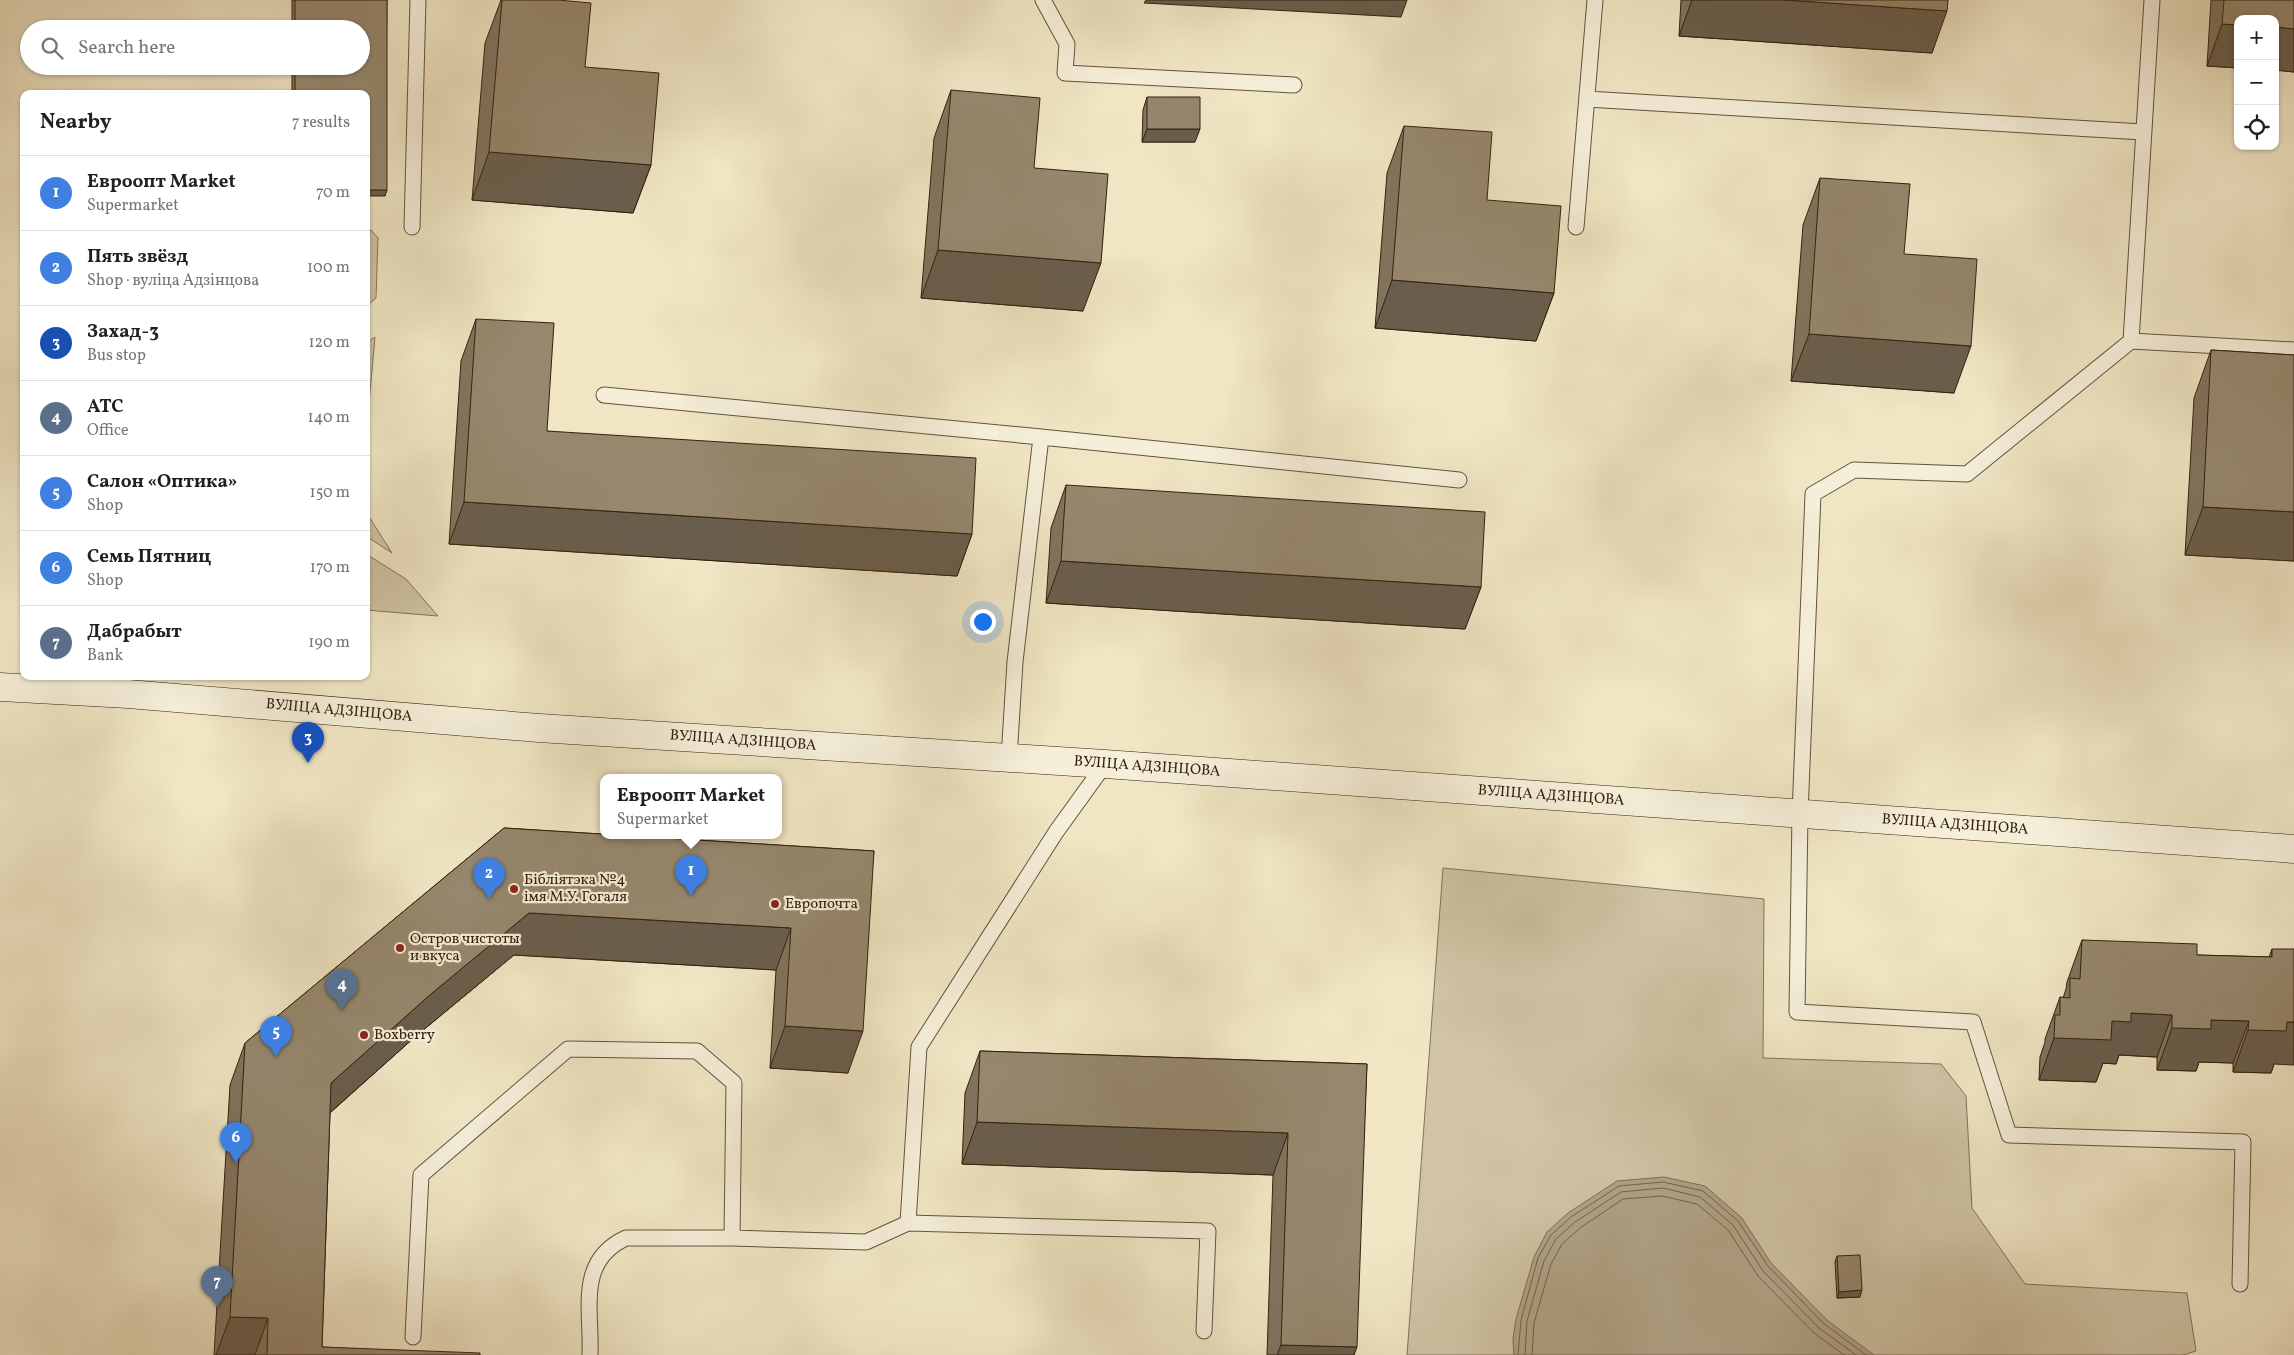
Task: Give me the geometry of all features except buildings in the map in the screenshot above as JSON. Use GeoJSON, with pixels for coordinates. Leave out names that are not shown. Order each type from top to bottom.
{"type":"FeatureCollection","features":[{"type":"Feature","properties":{"kind":"main road","name":"ВУЛІЦА АДЗІНЦОВА"},"geometry":{"type":"LineString","coordinates":[[0,687],[128,694],[539,728],[1105,764],[2294,849]]}},
{"type":"Feature","properties":{"kind":"lane"},"geometry":{"type":"LineString","coordinates":[[412,227],[418,0]]}},
{"type":"Feature","properties":{"kind":"lane"},"geometry":{"type":"LineString","coordinates":[[1043,0],[1067,44],[1065,73],[1294,85]]}},
{"type":"Feature","properties":{"kind":"lane"},"geometry":{"type":"LineString","coordinates":[[1576,228],[1595,0]]}},
{"type":"Feature","properties":{"kind":"lane"},"geometry":{"type":"LineString","coordinates":[[2131,341],[2152,0]]}},
{"type":"Feature","properties":{"kind":"lane"},"geometry":{"type":"LineString","coordinates":[[1587,99],[2143,132]]}},
{"type":"Feature","properties":{"kind":"lane"},"geometry":{"type":"LineString","coordinates":[[2240,1284],[2243,1142],[2009,1134],[1973,1022],[1797,1012],[1800,814],[1813,494],[1854,470],[1967,474],[2131,341],[2294,350]]}},
{"type":"Feature","properties":{"kind":"lane"},"geometry":{"type":"LineString","coordinates":[[604,395],[1459,480]]}},
{"type":"Feature","properties":{"kind":"lane"},"geometry":{"type":"LineString","coordinates":[[1009,758],[1015,662],[1041,437]]}},
{"type":"Feature","properties":{"kind":"lane"},"geometry":{"type":"LineString","coordinates":[[908,1223],[919,1047],[1056,832],[1105,764]]}},
{"type":"Feature","properties":{"kind":"lane"},"geometry":{"type":"LineString","coordinates":[[413,1337],[421,1175],[568,1048],[697,1051],[734,1083],[732,1238]]}},
{"type":"Feature","properties":{"kind":"lane"},"geometry":{"type":"LineString","coordinates":[[590,1355],[590,1284],[600,1258],[612,1245],[626,1238],[732,1238],[866,1242],[908,1223],[1208,1231],[1204,1331]]}},
{"type":"Feature","properties":{"kind":"shaded area"},"geometry":{"type":"Polygon","coordinates":[[[370,230],[378,238],[376,298],[370,303],[370,230]]]}},
{"type":"Feature","properties":{"kind":"shaded area"},"geometry":{"type":"Polygon","coordinates":[[[375,337],[370,392],[370,340],[375,337]]]}},
{"type":"Feature","properties":{"kind":"shaded area"},"geometry":{"type":"Polygon","coordinates":[[[370,518],[392,553],[370,539],[370,518]]]}},
{"type":"Feature","properties":{"kind":"shaded area"},"geometry":{"type":"Polygon","coordinates":[[[370,556],[406,579],[438,616],[370,610],[370,556]]]}},
{"type":"Feature","properties":{"kind":"shaded area"},"geometry":{"type":"Polygon","coordinates":[[[1443,868],[1764,899],[1763,1058],[1941,1064],[1966,1096],[1972,1208],[2025,1284],[2187,1293],[2196,1351],[2183,1355],[1407,1355],[1443,868]]]}},
{"type":"Feature","properties":{"kind":"water"},"geometry":{"type":"Polygon","coordinates":[[[1664,1177],[1705,1186],[1742,1218],[1771,1263],[1827,1320],[1874,1355],[1514,1355],[1513,1339],[1516,1319],[1534,1257],[1547,1232],[1568,1213],[1617,1181],[1664,1177]]]}},
{"type":"Feature","properties":{"kind":"place","name":"Захад-3"},"geometry":{"type":"Point","coordinates":[308,763]}},
{"type":"Feature","properties":{"kind":"place","name":"Бібліятэка №4 імя М.У. Гогаля"},"geometry":{"type":"Point","coordinates":[514,889]}},
{"type":"Feature","properties":{"kind":"place","name":"Евроопт Market"},"geometry":{"type":"Point","coordinates":[691,896]}},
{"type":"Feature","properties":{"kind":"place","name":"Пять звёзд"},"geometry":{"type":"Point","coordinates":[489,899]}},
{"type":"Feature","properties":{"kind":"place","name":"Европочта"},"geometry":{"type":"Point","coordinates":[775,904]}},
{"type":"Feature","properties":{"kind":"place","name":"Остров чистоты и вкуса"},"geometry":{"type":"Point","coordinates":[400,948]}},
{"type":"Feature","properties":{"kind":"place","name":"АТС"},"geometry":{"type":"Point","coordinates":[342,1010]}},
{"type":"Feature","properties":{"kind":"place","name":"Boxberry"},"geometry":{"type":"Point","coordinates":[364,1035]}},
{"type":"Feature","properties":{"kind":"place","name":"Салон «Оптика»"},"geometry":{"type":"Point","coordinates":[276,1057]}},
{"type":"Feature","properties":{"kind":"place","name":"Семь Пятниц"},"geometry":{"type":"Point","coordinates":[236,1163]}},
{"type":"Feature","properties":{"kind":"place","name":"Дабрабыт"},"geometry":{"type":"Point","coordinates":[217,1307]}}]}
